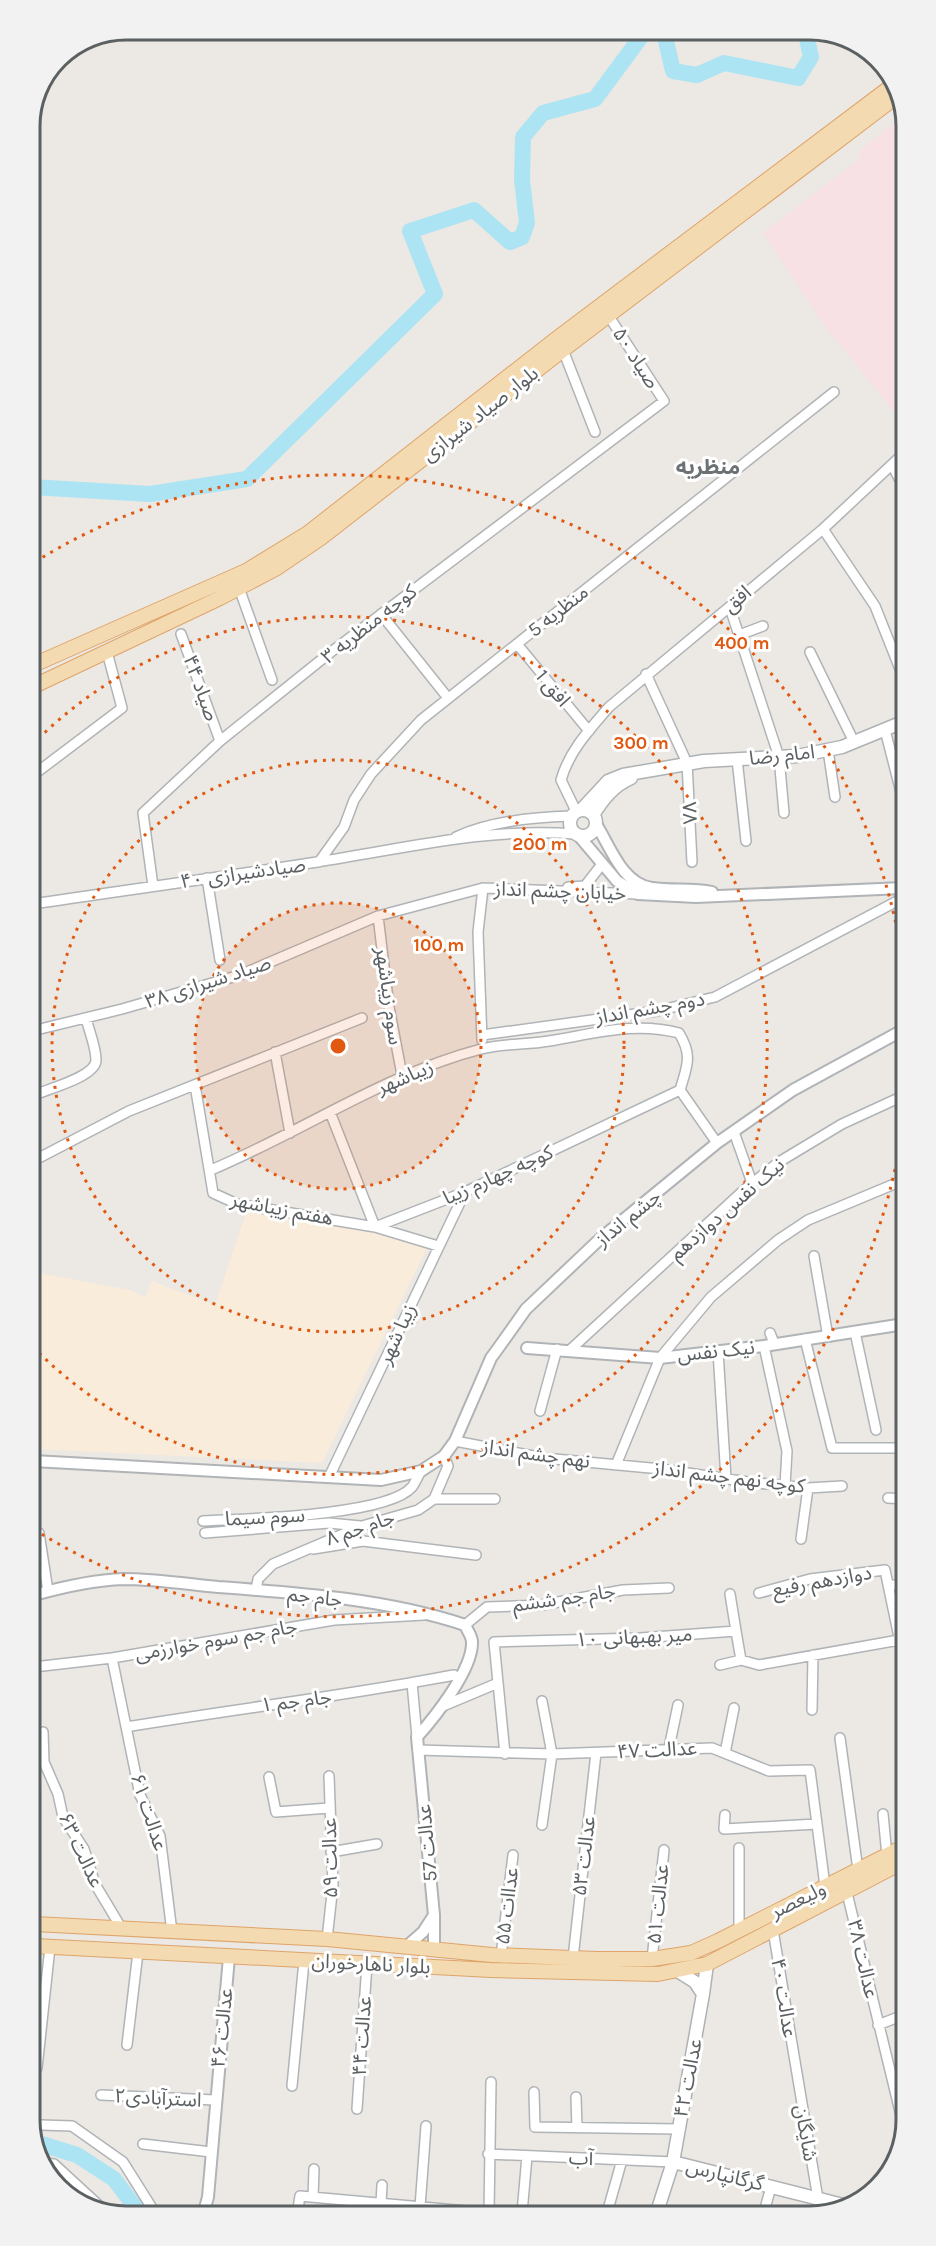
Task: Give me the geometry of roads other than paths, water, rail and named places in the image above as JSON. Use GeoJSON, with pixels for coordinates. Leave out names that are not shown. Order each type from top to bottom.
{"type":"FeatureCollection","features":[{"type":"Feature","properties":{"kind":"main road","name":"بلوار صیاد شیرازی"},"geometry":{"type":"LineString","coordinates":[[41,662],[178,603],[272,557],[308,533],[559,344],[887,89]]}},
{"type":"Feature","properties":{"kind":"main road","name":"بلوار صیاد شیرازی"},"geometry":{"type":"LineString","coordinates":[[41,683],[239,588],[277,568],[321,538],[559,344],[608,315],[891,101]]}},
{"type":"Feature","properties":{"kind":"main road","name":"امام رضا"},"geometry":{"type":"LineString","coordinates":[[584,815],[608,781],[623,775],[687,763],[779,757],[828,750],[896,725]]}},
{"type":"Feature","properties":{"kind":"main road"},"geometry":{"type":"LineString","coordinates":[[584,815],[592,832],[577,835],[570,826],[584,815]]}},
{"type":"Feature","properties":{"kind":"main road","name":"ولیعصر"},"geometry":{"type":"LineString","coordinates":[[691,1953],[896,1851]]}},
{"type":"Feature","properties":{"kind":"main road","name":"ولیعصر"},"geometry":{"type":"LineString","coordinates":[[707,1964],[896,1866]]}},
{"type":"Feature","properties":{"kind":"main road","name":"بلوار ناهارخوران"},"geometry":{"type":"LineString","coordinates":[[40,1924],[327,1939],[501,1956],[652,1959],[691,1953]]}},
{"type":"Feature","properties":{"kind":"main road","name":"بلوار ناهارخوران"},"geometry":{"type":"LineString","coordinates":[[40,1946],[625,1975],[676,1970],[707,1964]]}},
{"type":"Feature","properties":{"kind":"main road"},"geometry":{"type":"LineString","coordinates":[[434,1950],[434,1967]]}},
{"type":"Feature","properties":{"kind":"main road","name":"عدالت ۴۲"},"geometry":{"type":"LineString","coordinates":[[659,2206],[673,2162],[707,1964]]}},
{"type":"Feature","properties":{"kind":"main road"},"geometry":{"type":"LineString","coordinates":[[676,1970],[695,1982],[703,1994]]}},
{"type":"Feature","properties":{"kind":"main road","name":"گرگانپارس"},"geometry":{"type":"LineString","coordinates":[[673,2162],[771,2187],[825,2204]]}},
{"type":"Feature","properties":{"kind":"street","name":"صیاد ۵۰"},"geometry":{"type":"LineString","coordinates":[[608,315],[664,401]]}},
{"type":"Feature","properties":{"kind":"street"},"geometry":{"type":"LineString","coordinates":[[559,344],[595,432]]}},
{"type":"Feature","properties":{"kind":"street","name":"منظریه 5"},"geometry":{"type":"LineString","coordinates":[[319,862],[344,827],[354,800],[371,774],[421,720],[834,392]]}},
{"type":"Feature","properties":{"kind":"street","name":"کوچه منظریه ۳"},"geometry":{"type":"LineString","coordinates":[[153,886],[143,813],[220,741],[381,614],[664,401]]}},
{"type":"Feature","properties":{"kind":"street","name":"افق"},"geometry":{"type":"LineString","coordinates":[[584,815],[561,780],[565,766],[609,707],[823,529],[896,461]]}},
{"type":"Feature","properties":{"kind":"street"},"geometry":{"type":"LineString","coordinates":[[892,465],[896,473]]}},
{"type":"Feature","properties":{"kind":"street"},"geometry":{"type":"LineString","coordinates":[[823,529],[875,606],[896,659]]}},
{"type":"Feature","properties":{"kind":"street"},"geometry":{"type":"LineString","coordinates":[[239,588],[272,680]]}},
{"type":"Feature","properties":{"kind":"street"},"geometry":{"type":"LineString","coordinates":[[381,614],[448,698]]}},
{"type":"Feature","properties":{"kind":"street"},"geometry":{"type":"LineString","coordinates":[[732,614],[779,757],[784,813]]}},
{"type":"Feature","properties":{"kind":"street"},"geometry":{"type":"LineString","coordinates":[[739,634],[763,626]]}},
{"type":"Feature","properties":{"kind":"street","name":"صیاد ۴۴"},"geometry":{"type":"LineString","coordinates":[[181,634],[220,741]]}},
{"type":"Feature","properties":{"kind":"street","name":"افق 1"},"geometry":{"type":"LineString","coordinates":[[517,644],[589,731]]}},
{"type":"Feature","properties":{"kind":"street"},"geometry":{"type":"LineString","coordinates":[[810,651],[854,742]]}},
{"type":"Feature","properties":{"kind":"street"},"geometry":{"type":"LineString","coordinates":[[41,770],[122,708],[107,652]]}},
{"type":"Feature","properties":{"kind":"street"},"geometry":{"type":"LineString","coordinates":[[646,674],[687,763]]}},
{"type":"Feature","properties":{"kind":"street"},"geometry":{"type":"LineString","coordinates":[[885,730],[896,773]]}},
{"type":"Feature","properties":{"kind":"street"},"geometry":{"type":"LineString","coordinates":[[828,750],[835,797]]}},
{"type":"Feature","properties":{"kind":"street"},"geometry":{"type":"LineString","coordinates":[[737,759],[746,841]]}},
{"type":"Feature","properties":{"kind":"street","name":"۷۸"},"geometry":{"type":"LineString","coordinates":[[687,763],[692,862]]}},
{"type":"Feature","properties":{"kind":"street"},"geometry":{"type":"LineString","coordinates":[[584,815],[623,871],[633,881],[650,888],[697,889],[727,894]]}},
{"type":"Feature","properties":{"kind":"street","name":"۴۰ صیادشیرازی"},"geometry":{"type":"LineString","coordinates":[[454,838],[469,831],[542,817],[584,815]]}},
{"type":"Feature","properties":{"kind":"street","name":"۴۰ صیادشیرازی"},"geometry":{"type":"LineString","coordinates":[[41,903],[319,862],[454,838],[537,831],[577,835]]}},
{"type":"Feature","properties":{"kind":"street"},"geometry":{"type":"LineString","coordinates":[[577,835],[627,890],[638,894],[696,897],[896,888]]}},
{"type":"Feature","properties":{"kind":"street"},"geometry":{"type":"LineString","coordinates":[[538,890],[551,885],[585,886],[602,864]]}},
{"type":"Feature","properties":{"kind":"street"},"geometry":{"type":"LineString","coordinates":[[207,878],[220,960]]}},
{"type":"Feature","properties":{"kind":"street"},"geometry":{"type":"LineString","coordinates":[[483,888],[478,932],[483,1048]]}},
{"type":"Feature","properties":{"kind":"street","name":"خیابان چشم انداز"},"geometry":{"type":"LineString","coordinates":[[378,916],[483,888],[638,894]]}},
{"type":"Feature","properties":{"kind":"street","name":"دوم چشم انداز"},"geometry":{"type":"LineString","coordinates":[[482,1035],[657,1011],[716,997],[896,902]]}},
{"type":"Feature","properties":{"kind":"street","name":"صیاد شیرازی ۳۸"},"geometry":{"type":"LineString","coordinates":[[41,1028],[86,1018],[240,975],[378,916]]}},
{"type":"Feature","properties":{"kind":"street","name":"سوم زیباشهر"},"geometry":{"type":"LineString","coordinates":[[378,916],[389,1007],[402,1075]]}},
{"type":"Feature","properties":{"kind":"street"},"geometry":{"type":"LineString","coordinates":[[41,1093],[85,1076],[94,1068],[96,1060],[86,1018]]}},
{"type":"Feature","properties":{"kind":"street"},"geometry":{"type":"LineString","coordinates":[[40,1157],[129,1111],[362,1018]]}},
{"type":"Feature","properties":{"kind":"street","name":"زیباشهر"},"geometry":{"type":"LineString","coordinates":[[211,1170],[290,1133],[402,1075],[483,1048],[548,1041],[609,1029],[662,1028],[680,1033],[687,1046],[688,1062],[680,1090]]}},
{"type":"Feature","properties":{"kind":"street","name":"چشم انداز"},"geometry":{"type":"LineString","coordinates":[[421,1471],[444,1456],[455,1441],[490,1358],[526,1309],[601,1238],[717,1143],[793,1090],[896,1034]]}},
{"type":"Feature","properties":{"kind":"street"},"geometry":{"type":"LineString","coordinates":[[274,1052],[290,1133]]}},
{"type":"Feature","properties":{"kind":"street"},"geometry":{"type":"LineString","coordinates":[[195,1085],[211,1170]]}},
{"type":"Feature","properties":{"kind":"street"},"geometry":{"type":"LineString","coordinates":[[680,1090],[717,1143]]}},
{"type":"Feature","properties":{"kind":"street","name":"کوچه چهارم زیبا"},"geometry":{"type":"LineString","coordinates":[[375,1227],[465,1192],[680,1090]]}},
{"type":"Feature","properties":{"kind":"street","name":"نیک نفس دوازدهم"},"geometry":{"type":"LineString","coordinates":[[570,1350],[752,1183],[779,1162],[842,1124],[896,1099]]}},
{"type":"Feature","properties":{"kind":"street"},"geometry":{"type":"LineString","coordinates":[[330,1112],[375,1227],[438,1246]]}},
{"type":"Feature","properties":{"kind":"street"},"geometry":{"type":"LineString","coordinates":[[734,1132],[752,1183]]}},
{"type":"Feature","properties":{"kind":"street","name":"هفتم زیباشهر"},"geometry":{"type":"LineString","coordinates":[[211,1170],[213,1193],[237,1204],[375,1227]]}},
{"type":"Feature","properties":{"kind":"street"},"geometry":{"type":"LineString","coordinates":[[616,1466],[660,1358],[711,1297],[778,1240],[808,1220],[896,1183]]}},
{"type":"Feature","properties":{"kind":"street","name":"زیبا شهر"},"geometry":{"type":"LineString","coordinates":[[329,1477],[465,1192]]}},
{"type":"Feature","properties":{"kind":"street"},"geometry":{"type":"LineString","coordinates":[[814,1256],[828,1337]]}},
{"type":"Feature","properties":{"kind":"street","name":"نیک نفس"},"geometry":{"type":"LineString","coordinates":[[527,1348],[660,1358],[718,1351],[769,1341],[828,1337],[896,1325]]}},
{"type":"Feature","properties":{"kind":"street"},"geometry":{"type":"LineString","coordinates":[[855,1332],[876,1430]]}},
{"type":"Feature","properties":{"kind":"street"},"geometry":{"type":"LineString","coordinates":[[805,1339],[832,1448],[896,1448]]}},
{"type":"Feature","properties":{"kind":"street"},"geometry":{"type":"LineString","coordinates":[[769,1341],[786,1451],[785,1486]]}},
{"type":"Feature","properties":{"kind":"street"},"geometry":{"type":"LineString","coordinates":[[540,1411],[557,1349]]}},
{"type":"Feature","properties":{"kind":"street"},"geometry":{"type":"LineString","coordinates":[[718,1351],[726,1479]]}},
{"type":"Feature","properties":{"kind":"street","name":"نهم چشم انداز"},"geometry":{"type":"LineString","coordinates":[[455,1441],[544,1458],[616,1466]]}},
{"type":"Feature","properties":{"kind":"street"},"geometry":{"type":"LineString","coordinates":[[444,1456],[448,1466],[434,1499],[495,1499]]}},
{"type":"Feature","properties":{"kind":"street"},"geometry":{"type":"LineString","coordinates":[[40,1461],[381,1480],[421,1471]]}},
{"type":"Feature","properties":{"kind":"street","name":"کوچه نهم چشم انداز"},"geometry":{"type":"LineString","coordinates":[[616,1466],[785,1486],[808,1488],[842,1486]]}},
{"type":"Feature","properties":{"kind":"street","name":"سوم سیما"},"geometry":{"type":"LineString","coordinates":[[203,1521],[329,1514],[394,1497],[411,1488],[421,1471]]}},
{"type":"Feature","properties":{"kind":"street"},"geometry":{"type":"LineString","coordinates":[[801,1539],[808,1488]]}},
{"type":"Feature","properties":{"kind":"street"},"geometry":{"type":"LineString","coordinates":[[888,1498],[896,1498]]}},
{"type":"Feature","properties":{"kind":"street","name":"۸ جام جم"},"geometry":{"type":"LineString","coordinates":[[256,1590],[258,1579],[273,1564],[362,1526],[418,1510],[434,1499]]}},
{"type":"Feature","properties":{"kind":"street"},"geometry":{"type":"LineString","coordinates":[[205,1533],[329,1523],[362,1526]]}},
{"type":"Feature","properties":{"kind":"street"},"geometry":{"type":"LineString","coordinates":[[40,1541],[48,1591]]}},
{"type":"Feature","properties":{"kind":"street"},"geometry":{"type":"LineString","coordinates":[[302,1551],[363,1541],[476,1555]]}},
{"type":"Feature","properties":{"kind":"street","name":"دوازدهم رفیع"},"geometry":{"type":"LineString","coordinates":[[759,1593],[810,1579],[885,1570],[888,1584]]}},
{"type":"Feature","properties":{"kind":"street","name":"جام جم"},"geometry":{"type":"LineString","coordinates":[[40,1593],[75,1584],[124,1579],[256,1590],[434,1614],[465,1625]]}},
{"type":"Feature","properties":{"kind":"street"},"geometry":{"type":"LineString","coordinates":[[896,1584],[888,1584],[896,1625]]}},
{"type":"Feature","properties":{"kind":"street","name":"جام جم ششم"},"geometry":{"type":"LineString","coordinates":[[465,1625],[487,1608],[542,1605],[622,1590],[669,1588]]}},
{"type":"Feature","properties":{"kind":"street"},"geometry":{"type":"LineString","coordinates":[[730,1594],[741,1660]]}},
{"type":"Feature","properties":{"kind":"street","name":"جام جم سوم خوارزمی"},"geometry":{"type":"LineString","coordinates":[[40,1666],[112,1658],[334,1620],[434,1614]]}},
{"type":"Feature","properties":{"kind":"street"},"geometry":{"type":"LineString","coordinates":[[417,1737],[443,1706],[470,1655],[472,1639],[465,1625]]}},
{"type":"Feature","properties":{"kind":"street","name":"۱۰ میر بهبهانی"},"geometry":{"type":"LineString","coordinates":[[498,1683],[494,1642],[640,1638],[736,1631]]}},
{"type":"Feature","properties":{"kind":"street"},"geometry":{"type":"LineString","coordinates":[[720,1665],[741,1660],[759,1665],[896,1641]]}},
{"type":"Feature","properties":{"kind":"street"},"geometry":{"type":"LineString","coordinates":[[812,1710],[813,1655]]}},
{"type":"Feature","properties":{"kind":"street","name":"عدالت ۶۱"},"geometry":{"type":"LineString","coordinates":[[112,1658],[140,1795],[160,1836],[172,1932]]}},
{"type":"Feature","properties":{"kind":"street","name":"۱ جام جم"},"geometry":{"type":"LineString","coordinates":[[126,1727],[454,1675]]}},
{"type":"Feature","properties":{"kind":"street"},"geometry":{"type":"LineString","coordinates":[[412,1683],[417,1737]]}},
{"type":"Feature","properties":{"kind":"street"},"geometry":{"type":"LineString","coordinates":[[443,1706],[498,1683],[505,1754]]}},
{"type":"Feature","properties":{"kind":"street"},"geometry":{"type":"LineString","coordinates":[[542,1701],[552,1754],[542,1825]]}},
{"type":"Feature","properties":{"kind":"street"},"geometry":{"type":"LineString","coordinates":[[669,1748],[678,1705]]}},
{"type":"Feature","properties":{"kind":"street"},"geometry":{"type":"LineString","coordinates":[[725,1753],[734,1708]]}},
{"type":"Feature","properties":{"kind":"street","name":"عدالت ۶۳"},"geometry":{"type":"LineString","coordinates":[[43,1732],[44,1762],[58,1794],[63,1817],[84,1849],[95,1884],[122,1929]]}},
{"type":"Feature","properties":{"kind":"street","name":"عدالت 57"},"geometry":{"type":"LineString","coordinates":[[417,1737],[434,1915],[434,1950]]}},
{"type":"Feature","properties":{"kind":"street"},"geometry":{"type":"LineString","coordinates":[[840,1738],[858,1870]]}},
{"type":"Feature","properties":{"kind":"street","name":"عدالت ۴۷"},"geometry":{"type":"LineString","coordinates":[[418,1750],[552,1754],[712,1748],[769,1771],[810,1770],[825,1887]]}},
{"type":"Feature","properties":{"kind":"street","name":"عدالت ۵۳"},"geometry":{"type":"LineString","coordinates":[[573,1958],[596,1753]]}},
{"type":"Feature","properties":{"kind":"street","name":"عدالت ۵۹"},"geometry":{"type":"LineString","coordinates":[[327,1939],[333,1885],[329,1776]]}},
{"type":"Feature","properties":{"kind":"street"},"geometry":{"type":"LineString","coordinates":[[268,1777],[276,1812],[329,1808]]}},
{"type":"Feature","properties":{"kind":"street"},"geometry":{"type":"LineString","coordinates":[[883,1814],[887,1856]]}},
{"type":"Feature","properties":{"kind":"street"},"geometry":{"type":"LineString","coordinates":[[726,1815],[724,1828],[817,1824]]}},
{"type":"Feature","properties":{"kind":"street"},"geometry":{"type":"LineString","coordinates":[[331,1852],[377,1844]]}},
{"type":"Feature","properties":{"kind":"street"},"geometry":{"type":"LineString","coordinates":[[739,1930],[740,1848]]}},
{"type":"Feature","properties":{"kind":"street","name":"عدالت ۵۱"},"geometry":{"type":"LineString","coordinates":[[652,1959],[664,1850]]}},
{"type":"Feature","properties":{"kind":"street","name":"عداات ۵۵"},"geometry":{"type":"LineString","coordinates":[[501,1956],[513,1855]]}},
{"type":"Feature","properties":{"kind":"street","name":"عدالت ۳۸"},"geometry":{"type":"LineString","coordinates":[[847,1893],[896,2096]]}},
{"type":"Feature","properties":{"kind":"street"},"geometry":{"type":"LineString","coordinates":[[406,1947],[423,1932],[434,1915]]}},
{"type":"Feature","properties":{"kind":"street","name":"عدالت ۴۰"},"geometry":{"type":"LineString","coordinates":[[773,1930],[795,2067]]}},
{"type":"Feature","properties":{"kind":"street"},"geometry":{"type":"LineString","coordinates":[[40,2047],[50,1947]]}},
{"type":"Feature","properties":{"kind":"street"},"geometry":{"type":"LineString","coordinates":[[127,2045],[138,1952]]}},
{"type":"Feature","properties":{"kind":"street","name":"۴۶ عدالت"},"geometry":{"type":"LineString","coordinates":[[206,2205],[229,1957]]}},
{"type":"Feature","properties":{"kind":"street"},"geometry":{"type":"LineString","coordinates":[[292,2086],[304,1960]]}},
{"type":"Feature","properties":{"kind":"street","name":"۴۴ عدالت"},"geometry":{"type":"LineString","coordinates":[[357,2109],[367,1964]]}},
{"type":"Feature","properties":{"kind":"street"},"geometry":{"type":"LineString","coordinates":[[878,2025],[896,2018]]}},
{"type":"Feature","properties":{"kind":"street","name":"شایگان"},"geometry":{"type":"LineString","coordinates":[[795,2067],[825,2204]]}},
{"type":"Feature","properties":{"kind":"street"},"geometry":{"type":"LineString","coordinates":[[489,2206],[491,2082]]}},
{"type":"Feature","properties":{"kind":"street"},"geometry":{"type":"LineString","coordinates":[[534,2092],[535,2127],[678,2129]]}},
{"type":"Feature","properties":{"kind":"street","name":"استرآبادی۲"},"geometry":{"type":"LineString","coordinates":[[101,2095],[215,2100]]}},
{"type":"Feature","properties":{"kind":"street"},"geometry":{"type":"LineString","coordinates":[[576,2097],[577,2128]]}},
{"type":"Feature","properties":{"kind":"street"},"geometry":{"type":"LineString","coordinates":[[41,2125],[72,2126],[123,2162],[150,2205]]}},
{"type":"Feature","properties":{"kind":"street"},"geometry":{"type":"LineString","coordinates":[[420,2205],[426,2126]]}},
{"type":"Feature","properties":{"kind":"street"},"geometry":{"type":"LineString","coordinates":[[143,2144],[212,2152]]}},
{"type":"Feature","properties":{"kind":"street","name":"آب"},"geometry":{"type":"LineString","coordinates":[[488,2154],[673,2162]]}},
{"type":"Feature","properties":{"kind":"street"},"geometry":{"type":"LineString","coordinates":[[523,2206],[527,2156]]}},
{"type":"Feature","properties":{"kind":"street"},"geometry":{"type":"LineString","coordinates":[[609,2206],[622,2160]]}},
{"type":"Feature","properties":{"kind":"street"},"geometry":{"type":"LineString","coordinates":[[53,2164],[91,2198]]}},
{"type":"Feature","properties":{"kind":"street"},"geometry":{"type":"LineString","coordinates":[[313,2198],[314,2169]]}},
{"type":"Feature","properties":{"kind":"street"},"geometry":{"type":"LineString","coordinates":[[381,2204],[382,2185]]}},
{"type":"Feature","properties":{"kind":"street"},"geometry":{"type":"LineString","coordinates":[[766,2206],[771,2187]]}},
{"type":"Feature","properties":{"kind":"street"},"geometry":{"type":"LineString","coordinates":[[299,2205],[300,2196],[399,2205]]}},
{"type":"Feature","properties":{"kind":"waterway"},"geometry":{"type":"LineString","coordinates":[[41,488],[150,494],[247,479],[435,294],[410,231],[474,210],[510,242],[522,237],[527,223],[522,180],[523,137],[543,113],[595,99],[638,41]]}},
{"type":"Feature","properties":{"kind":"waterway"},"geometry":{"type":"LineString","coordinates":[[666,41],[673,71],[697,75],[724,63],[798,78],[811,57],[807,41]]}},
{"type":"Feature","properties":{"kind":"waterway"},"geometry":{"type":"LineString","coordinates":[[44,2145],[77,2155],[114,2179],[134,2205]]}},
{"type":"Feature","properties":{"kind":"district","name":"منظریه"},"geometry":{"type":"Point","coordinates":[708,467]}}]}
